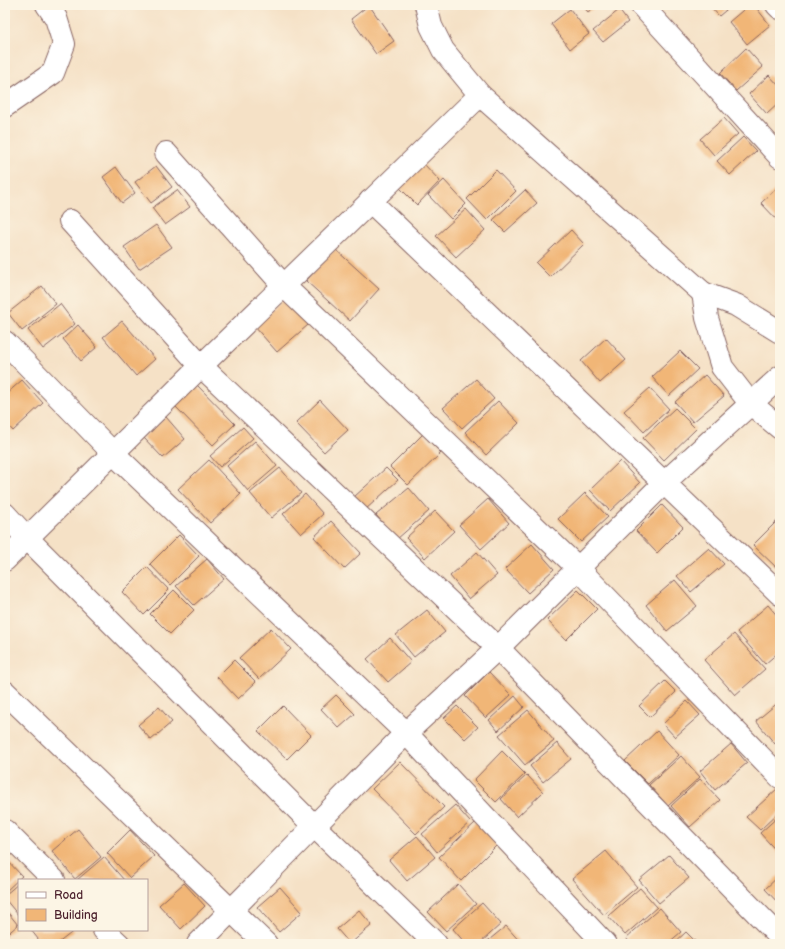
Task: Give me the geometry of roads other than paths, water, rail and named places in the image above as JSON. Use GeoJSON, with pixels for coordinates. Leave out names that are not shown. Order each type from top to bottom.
{"type":"FeatureCollection","features":[{"type":"Feature","properties":{"kind":"street"},"geometry":{"type":"LineString","coordinates":[[5,106],[53,73],[64,44],[56,18],[47,5]]}},
{"type":"Feature","properties":{"kind":"street"},"geometry":{"type":"LineString","coordinates":[[426,5],[432,26],[443,50],[480,95],[703,292],[736,305],[780,332]]}},
{"type":"Feature","properties":{"kind":"street"},"geometry":{"type":"LineString","coordinates":[[641,5],[780,157]]}},
{"type":"Feature","properties":{"kind":"street"},"geometry":{"type":"LineString","coordinates":[[777,5],[780,8]]}},
{"type":"Feature","properties":{"kind":"street"},"geometry":{"type":"LineString","coordinates":[[5,560],[201,366],[480,95]]}},
{"type":"Feature","properties":{"kind":"street"},"geometry":{"type":"LineString","coordinates":[[166,153],[284,286],[578,568],[780,777]]}},
{"type":"Feature","properties":{"kind":"street"},"geometry":{"type":"LineString","coordinates":[[370,201],[665,482],[780,594]]}},
{"type":"Feature","properties":{"kind":"street"},"geometry":{"type":"LineString","coordinates":[[70,221],[201,366],[498,648],[780,938]]}},
{"type":"Feature","properties":{"kind":"street"},"geometry":{"type":"LineString","coordinates":[[703,292],[707,318],[722,367],[750,403],[780,428]]}},
{"type":"Feature","properties":{"kind":"street"},"geometry":{"type":"LineString","coordinates":[[5,342],[113,453],[406,733],[605,944]]}},
{"type":"Feature","properties":{"kind":"street"},"geometry":{"type":"LineString","coordinates":[[198,944],[406,733],[498,648],[665,482],[780,377]]}},
{"type":"Feature","properties":{"kind":"street"},"geometry":{"type":"LineString","coordinates":[[5,514],[27,538],[314,826],[436,944]]}},
{"type":"Feature","properties":{"kind":"street"},"geometry":{"type":"LineString","coordinates":[[5,692],[266,944]]}},
{"type":"Feature","properties":{"kind":"street"},"geometry":{"type":"LineString","coordinates":[[5,831],[53,879]]}},
{"type":"Feature","properties":{"kind":"street"},"geometry":{"type":"LineString","coordinates":[[105,931],[119,944]]}}]}
